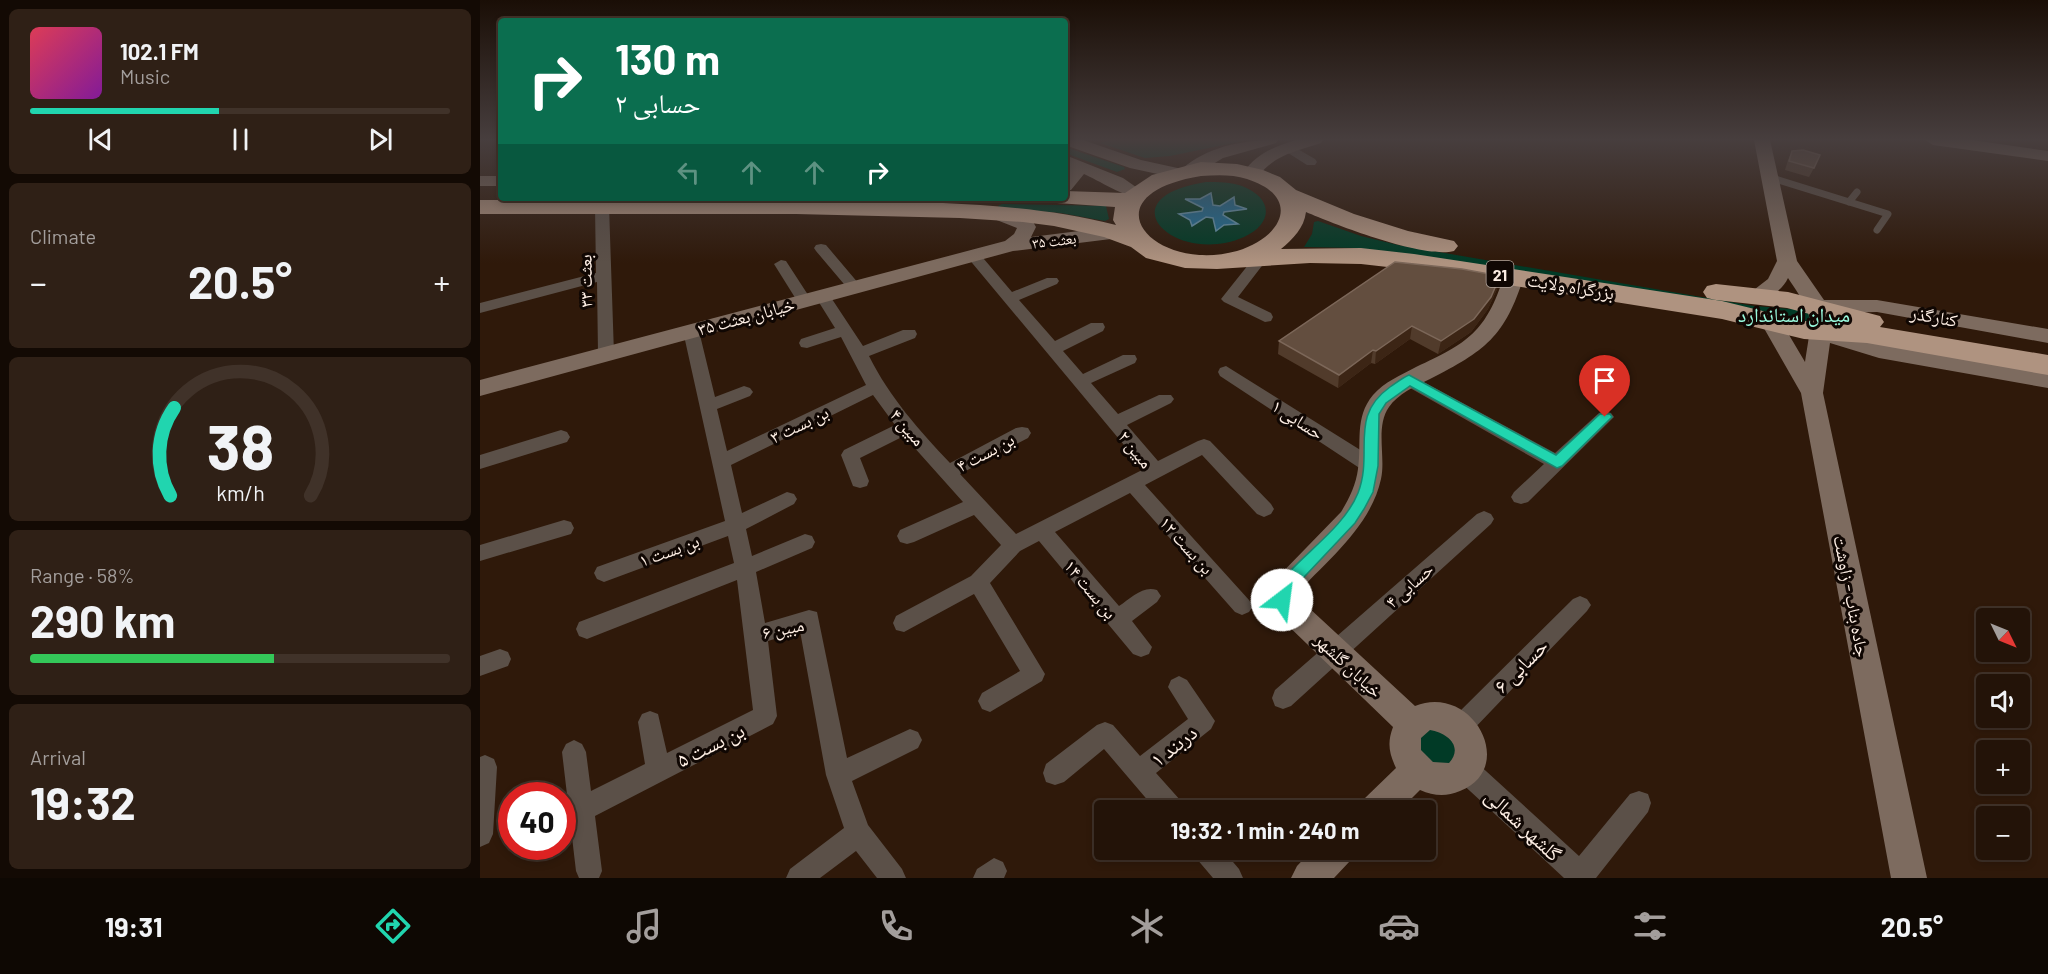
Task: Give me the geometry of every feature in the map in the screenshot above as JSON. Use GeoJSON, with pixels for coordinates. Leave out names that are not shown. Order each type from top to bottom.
{"type":"FeatureCollection","features":[{"type":"Feature","properties":{"kind":"highway","name":"21"},"geometry":{"type":"LineString","coordinates":[[1134,197],[1157,181]]}},
{"type":"Feature","properties":{"kind":"highway","name":"21"},"geometry":{"type":"LineString","coordinates":[[480,207],[790,205],[992,208],[1129,237],[1153,251],[1174,258],[1199,262],[1225,260],[1261,251],[1285,234],[1292,225],[1293,205],[1288,195],[1271,181]]}},
{"type":"Feature","properties":{"kind":"highway"},"geometry":{"type":"LineString","coordinates":[[480,194],[498,194]]}},
{"type":"Feature","properties":{"kind":"highway","name":"بزرگراه ولایت"},"geometry":{"type":"LineString","coordinates":[[1288,195],[1348,222],[1420,242],[1711,291],[1756,296]]}},
{"type":"Feature","properties":{"kind":"highway"},"geometry":{"type":"LineString","coordinates":[[1068,198],[1134,197],[1126,220],[1132,234],[1129,237]]}},
{"type":"Feature","properties":{"kind":"highway","name":"بزرگراه ولایت"},"geometry":{"type":"LineString","coordinates":[[1225,260],[1310,255],[1361,256],[1514,276],[1722,310],[1772,323]]}},
{"type":"Feature","properties":{"kind":"highway","name":"21"},"geometry":{"type":"LineString","coordinates":[[1756,296],[1788,300],[1820,320],[1867,334],[2048,365]]}},
{"type":"Feature","properties":{"kind":"highway","name":"21"},"geometry":{"type":"LineString","coordinates":[[1772,323],[1820,320],[1874,323],[2048,352]]}},
{"type":"Feature","properties":{"kind":"street"},"geometry":{"type":"LineString","coordinates":[[480,181],[498,181]]}},
{"type":"Feature","properties":{"kind":"street"},"geometry":{"type":"LineString","coordinates":[[1112,181],[1134,197]]}},
{"type":"Feature","properties":{"kind":"street"},"geometry":{"type":"LineString","coordinates":[[1770,181],[1786,261],[1820,320],[1812,393]]}},
{"type":"Feature","properties":{"kind":"street","name":"بعثت ۳۳"},"geometry":{"type":"LineString","coordinates":[[602,206],[606,354]]}},
{"type":"Feature","properties":{"kind":"street","name":"بعثت ۳۵"},"geometry":{"type":"LineString","coordinates":[[992,208],[1027,227],[1022,237],[1012,244]]}},
{"type":"Feature","properties":{"kind":"street","name":"بعثت ۳۵"},"geometry":{"type":"LineString","coordinates":[[1012,244],[1129,237]]}},
{"type":"Feature","properties":{"kind":"street","name":"خیابان بعثت ۳۵"},"geometry":{"type":"LineString","coordinates":[[480,388],[1012,244]]}},
{"type":"Feature","properties":{"kind":"street"},"geometry":{"type":"LineString","coordinates":[[821,248],[854,287]]}},
{"type":"Feature","properties":{"kind":"street","name":"مبین ۲"},"geometry":{"type":"LineString","coordinates":[[904,623],[978,582],[1013,544],[1156,471],[973,255]]}},
{"type":"Feature","properties":{"kind":"street"},"geometry":{"type":"LineString","coordinates":[[1261,258],[1229,299],[1265,317]]}},
{"type":"Feature","properties":{"kind":"street"},"geometry":{"type":"LineString","coordinates":[[1756,296],[1776,283],[1786,261]]}},
{"type":"Feature","properties":{"kind":"street","name":"مبین ۴"},"geometry":{"type":"LineString","coordinates":[[781,264],[846,330],[876,387],[906,427],[1013,544]]}},
{"type":"Feature","properties":{"kind":"street"},"geometry":{"type":"LineString","coordinates":[[480,308],[604,276]]}},
{"type":"Feature","properties":{"kind":"street","name":"خیابان گلشهر"},"geometry":{"type":"LineString","coordinates":[[1412,724],[1287,606],[1282,600],[1281,592],[1350,519],[1366,492],[1371,466],[1373,414],[1381,400],[1409,380],[1480,342],[1499,319],[1514,276]]}},
{"type":"Feature","properties":{"kind":"street"},"geometry":{"type":"LineString","coordinates":[[1010,298],[1052,281]]}},
{"type":"Feature","properties":{"kind":"street","name":"کنارگذر"},"geometry":{"type":"LineString","coordinates":[[1820,320],[1877,306],[2048,336]]}},
{"type":"Feature","properties":{"kind":"street","name":"21"},"geometry":{"type":"LineString","coordinates":[[1820,320],[1879,351],[2048,380]]}},
{"type":"Feature","properties":{"kind":"street","name":"جاده بناب - زاوشت"},"geometry":{"type":"LineString","coordinates":[[1772,323],[1812,393],[1909,878]]}},
{"type":"Feature","properties":{"kind":"street"},"geometry":{"type":"LineString","coordinates":[[1053,349],[1097,327]]}},
{"type":"Feature","properties":{"kind":"street"},"geometry":{"type":"LineString","coordinates":[[807,343],[846,330]]}},
{"type":"Feature","properties":{"kind":"street","name":"مبین ۶"},"geometry":{"type":"LineString","coordinates":[[691,331],[707,406],[723,461],[756,635],[809,619],[838,775],[858,833],[893,878]]}},
{"type":"Feature","properties":{"kind":"street"},"geometry":{"type":"LineString","coordinates":[[860,354],[909,334]]}},
{"type":"Feature","properties":{"kind":"street"},"geometry":{"type":"LineString","coordinates":[[1080,382],[1129,359]]}},
{"type":"Feature","properties":{"kind":"street","name":"حسابی ۱"},"geometry":{"type":"LineString","coordinates":[[1226,372],[1371,466]]}},
{"type":"Feature","properties":{"kind":"street"},"geometry":{"type":"LineString","coordinates":[[1409,380],[1557,463]]}},
{"type":"Feature","properties":{"kind":"street","name":"بن بست ۳"},"geometry":{"type":"LineString","coordinates":[[723,461],[876,387]]}},
{"type":"Feature","properties":{"kind":"street"},"geometry":{"type":"LineString","coordinates":[[707,406],[744,392]]}},
{"type":"Feature","properties":{"kind":"street"},"geometry":{"type":"LineString","coordinates":[[1115,423],[1165,399]]}},
{"type":"Feature","properties":{"kind":"street"},"geometry":{"type":"LineString","coordinates":[[1521,497],[1605,417]]}},
{"type":"Feature","properties":{"kind":"street"},"geometry":{"type":"LineString","coordinates":[[860,481],[850,455],[906,427]]}},
{"type":"Feature","properties":{"kind":"street","name":"بن بست ۴"},"geometry":{"type":"LineString","coordinates":[[949,472],[1022,433]]}},
{"type":"Feature","properties":{"kind":"street"},"geometry":{"type":"LineString","coordinates":[[480,462],[561,437]]}},
{"type":"Feature","properties":{"kind":"street"},"geometry":{"type":"LineString","coordinates":[[1156,471],[1204,446],[1264,509]]}},
{"type":"Feature","properties":{"kind":"street","name":"بن بست ۱۲"},"geometry":{"type":"LineString","coordinates":[[1132,483],[1242,606]]}},
{"type":"Feature","properties":{"kind":"street"},"geometry":{"type":"LineString","coordinates":[[734,526],[787,499]]}},
{"type":"Feature","properties":{"kind":"street"},"geometry":{"type":"LineString","coordinates":[[907,536],[976,505]]}},
{"type":"Feature","properties":{"kind":"street","name":"حسابی ۴"},"geometry":{"type":"LineString","coordinates":[[1283,698],[1484,519]]}},
{"type":"Feature","properties":{"kind":"street","name":"بن بست ۱"},"geometry":{"type":"LineString","coordinates":[[604,573],[734,526]]}},
{"type":"Feature","properties":{"kind":"street"},"geometry":{"type":"LineString","coordinates":[[480,553],[564,528]]}},
{"type":"Feature","properties":{"kind":"street","name":"بن بست ۱۴"},"geometry":{"type":"LineString","coordinates":[[1041,530],[1141,647]]}},
{"type":"Feature","properties":{"kind":"street"},"geometry":{"type":"LineString","coordinates":[[587,629],[745,568],[805,542]]}},
{"type":"Feature","properties":{"kind":"street"},"geometry":{"type":"LineString","coordinates":[[978,582],[1034,674],[990,701]]}},
{"type":"Feature","properties":{"kind":"street"},"geometry":{"type":"LineString","coordinates":[[1117,620],[1150,596]]}},
{"type":"Feature","properties":{"kind":"street","name":"حسابی ۶"},"geometry":{"type":"LineString","coordinates":[[1461,726],[1580,605]]}},
{"type":"Feature","properties":{"kind":"street","name":"بن بست ۵"},"geometry":{"type":"LineString","coordinates":[[583,809],[765,716],[756,635]]}},
{"type":"Feature","properties":{"kind":"street","name":"دربند ۱"},"geometry":{"type":"LineString","coordinates":[[1139,772],[1203,721],[1179,687]]}},
{"type":"Feature","properties":{"kind":"street"},"geometry":{"type":"LineString","coordinates":[[1441,715],[1461,726],[1467,734],[1472,752],[1466,770],[1458,776],[1449,780],[1426,777],[1410,762],[1404,741],[1412,724],[1420,718],[1441,715]]}},
{"type":"Feature","properties":{"kind":"street"},"geometry":{"type":"LineString","coordinates":[[650,722],[658,770]]}},
{"type":"Feature","properties":{"kind":"street"},"geometry":{"type":"LineString","coordinates":[[1055,773],[1105,733],[1163,800]]}},
{"type":"Feature","properties":{"kind":"street"},"geometry":{"type":"LineString","coordinates":[[838,775],[910,740]]}},
{"type":"Feature","properties":{"kind":"street"},"geometry":{"type":"LineString","coordinates":[[574,752],[583,809],[589,871]]}},
{"type":"Feature","properties":{"kind":"street"},"geometry":{"type":"LineString","coordinates":[[481,818],[484,767]]}},
{"type":"Feature","properties":{"kind":"street"},"geometry":{"type":"LineString","coordinates":[[1387,800],[1417,770]]}},
{"type":"Feature","properties":{"kind":"street","name":"گلشهر شمالی"},"geometry":{"type":"LineString","coordinates":[[1466,770],[1580,877]]}},
{"type":"Feature","properties":{"kind":"street"},"geometry":{"type":"LineString","coordinates":[[1580,877],[1639,803]]}},
{"type":"Feature","properties":{"kind":"street"},"geometry":{"type":"LineString","coordinates":[[799,878],[858,833]]}},
{"type":"Feature","properties":{"kind":"street"},"geometry":{"type":"LineString","coordinates":[[1214,860],[1230,878]]}},
{"type":"Feature","properties":{"kind":"street"},"geometry":{"type":"LineString","coordinates":[[1309,878],[1327,860]]}},
{"type":"Feature","properties":{"kind":"lane"},"geometry":{"type":"LineString","coordinates":[[1782,181],[1888,214],[1877,230]]}},
{"type":"Feature","properties":{"kind":"lane"},"geometry":{"type":"LineString","coordinates":[[1850,202],[1857,192]]}},
{"type":"Feature","properties":{"kind":"green space"},"geometry":{"type":"Polygon","coordinates":[[[1206,182],[1242,186],[1260,197],[1266,211],[1261,225],[1244,237],[1219,244],[1195,243],[1175,237],[1161,227],[1155,214],[1159,202],[1175,190],[1206,182]]]}},
{"type":"Feature","properties":{"kind":"green space"},"geometry":{"type":"Polygon","coordinates":[[[1002,204],[1106,206],[1109,219],[1105,221],[1061,213],[999,208],[998,206],[1002,204]]]}},
{"type":"Feature","properties":{"kind":"green space"},"geometry":{"type":"Polygon","coordinates":[[[1318,221],[1361,236],[1398,245],[1754,306],[1805,310],[1812,318],[1809,323],[1357,248],[1304,247],[1312,234],[1314,222],[1318,221]]]}},
{"type":"Feature","properties":{"kind":"green space"},"geometry":{"type":"Polygon","coordinates":[[[1428,726],[1459,741],[1451,766],[1423,762],[1417,735],[1428,726]]]}},
{"type":"Feature","properties":{"kind":"water"},"geometry":{"type":"Polygon","coordinates":[[[1211,193],[1213,205],[1220,206],[1234,197],[1235,205],[1247,209],[1224,212],[1223,215],[1238,224],[1224,225],[1216,231],[1213,218],[1206,217],[1192,226],[1190,220],[1179,214],[1202,211],[1203,208],[1185,199],[1200,199],[1211,193]]]}},
{"type":"Feature","properties":{"kind":"building"},"geometry":{"type":"Polygon","coordinates":[[[1395,262],[1462,269],[1500,276],[1491,297],[1474,319],[1441,341],[1412,326],[1376,351],[1373,350],[1339,375],[1279,341],[1395,262]]]}},
{"type":"Feature","properties":{"kind":"district","name":"میدان استاندارد"},"geometry":{"type":"Point","coordinates":[1794,314]}},
{"type":"Feature","properties":{"kind":"route"},"geometry":{"type":"LineString","coordinates":[[1282,600],[1281,592],[1350,519],[1359,505],[1366,492],[1371,466],[1373,414],[1381,400],[1409,380],[1557,463],[1605,417]]}}]}
